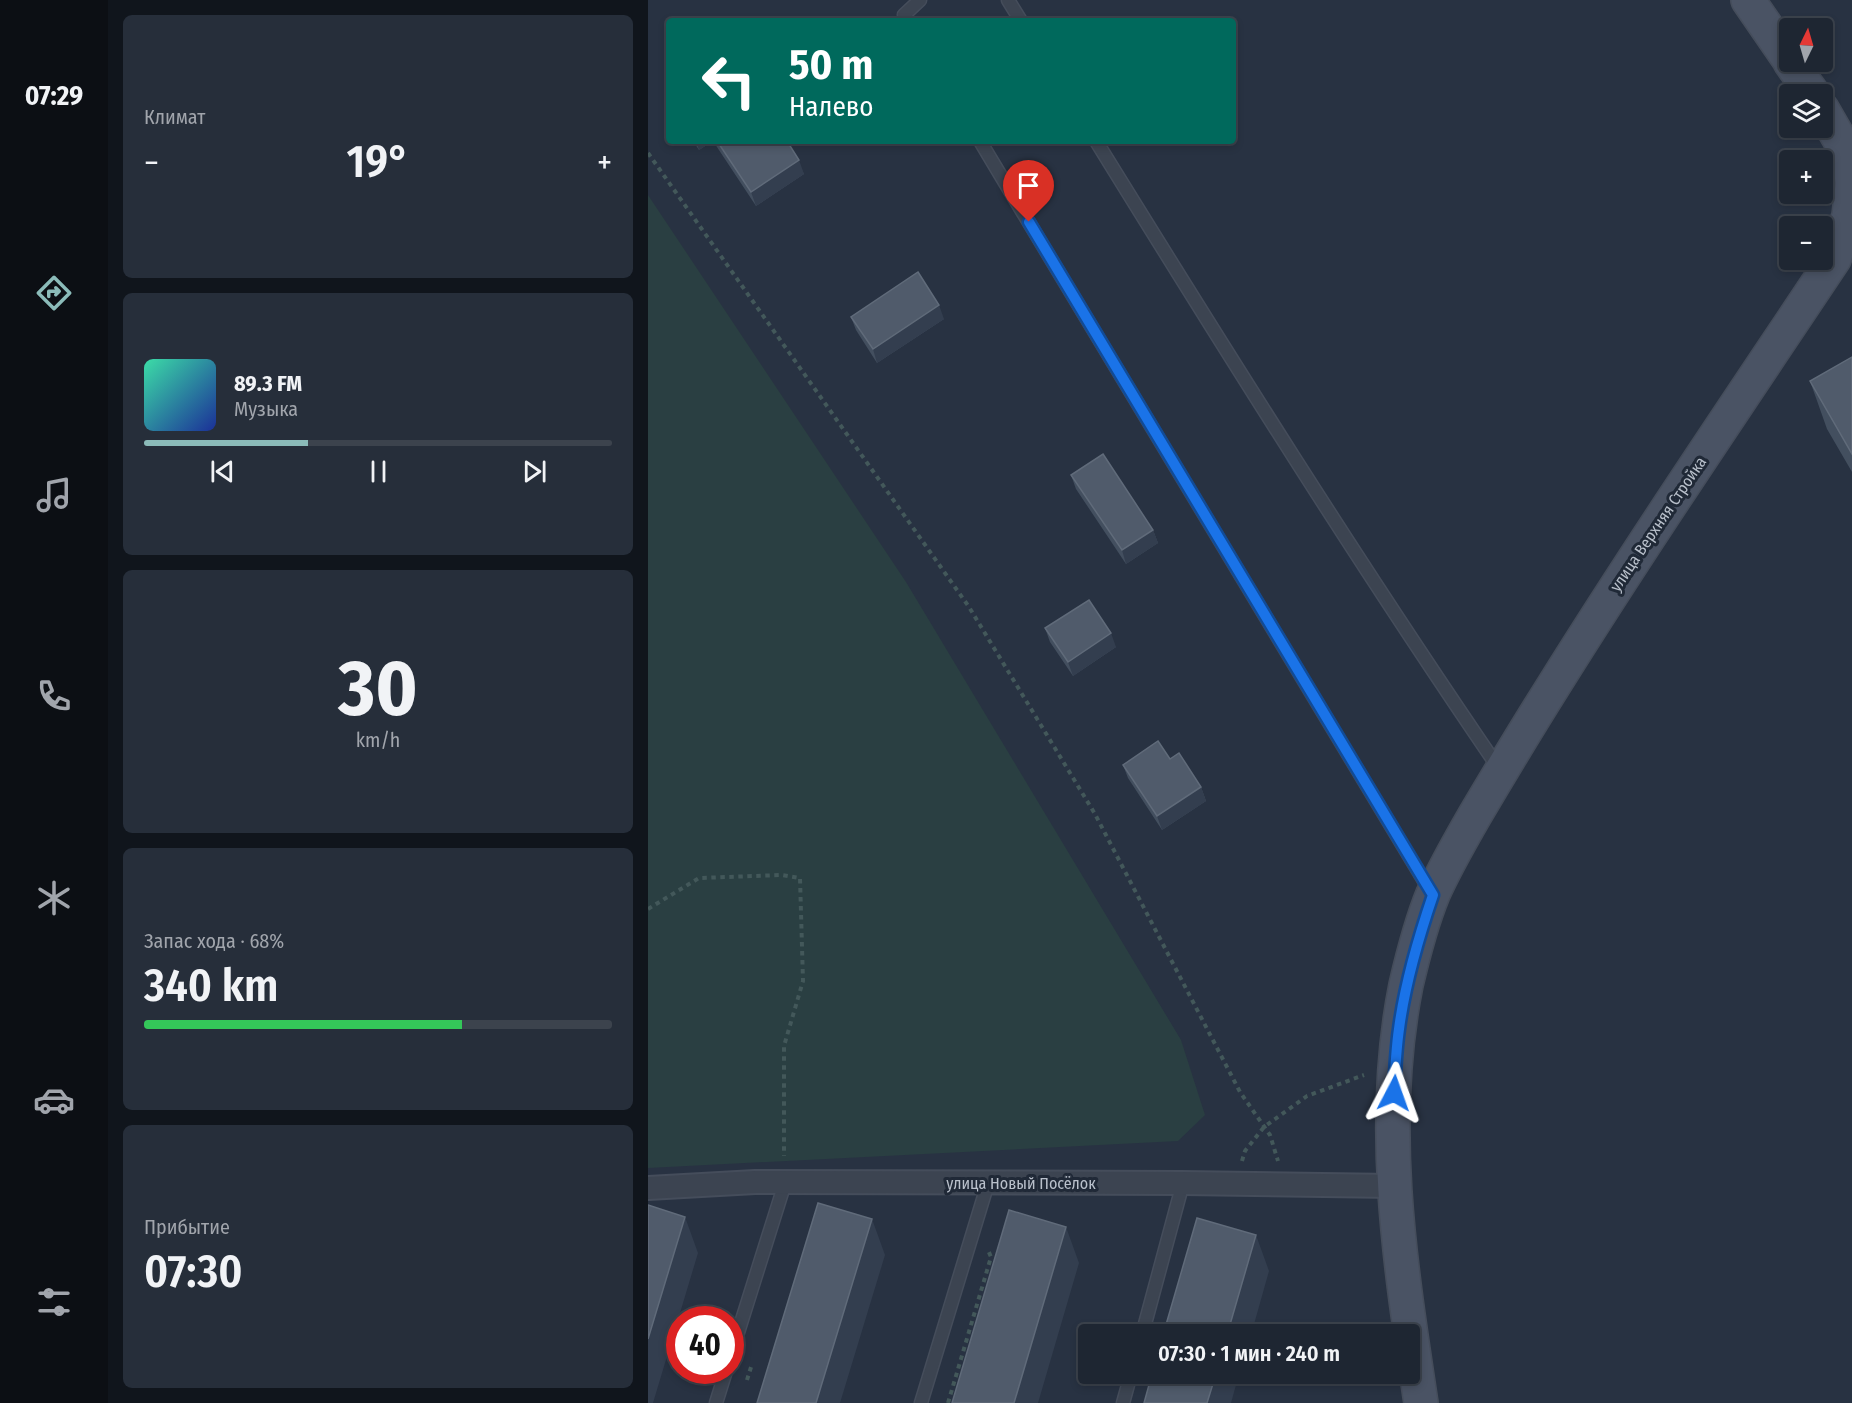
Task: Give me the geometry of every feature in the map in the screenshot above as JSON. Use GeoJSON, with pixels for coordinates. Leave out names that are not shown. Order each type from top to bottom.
{"type":"FeatureCollection","features":[{"type":"Feature","properties":{"kind":"street"},"geometry":{"type":"LineString","coordinates":[[1748,0],[1779,45]]}},
{"type":"Feature","properties":{"kind":"street","name":"улица Верхняя Стройка"},"geometry":{"type":"LineString","coordinates":[[1421,1403],[1402,1274],[1394,1186],[1393,1137],[1399,1029],[1418,937],[1433,895],[1450,858],[1501,771],[1614,590],[1834,259],[1851,199],[1848,154],[1833,128]]}},
{"type":"Feature","properties":{"kind":"street","name":"улица Новый Посёлок"},"geometry":{"type":"LineString","coordinates":[[648,1188],[785,1183],[1184,1183],[1394,1186]]}},
{"type":"Feature","properties":{"kind":"lane"},"geometry":{"type":"LineString","coordinates":[[906,18],[904,15],[920,0]]}},
{"type":"Feature","properties":{"kind":"lane"},"geometry":{"type":"LineString","coordinates":[[1008,0],[1019,18]]}},
{"type":"Feature","properties":{"kind":"lane"},"geometry":{"type":"LineString","coordinates":[[982,144],[1433,895]]}},
{"type":"Feature","properties":{"kind":"lane"},"geometry":{"type":"LineString","coordinates":[[1097,144],[1238,370],[1428,665],[1501,771]]}},
{"type":"Feature","properties":{"kind":"lane"},"geometry":{"type":"LineString","coordinates":[[744,1313],[785,1183]]}},
{"type":"Feature","properties":{"kind":"lane"},"geometry":{"type":"LineString","coordinates":[[921,1403],[988,1183]]}},
{"type":"Feature","properties":{"kind":"lane"},"geometry":{"type":"LineString","coordinates":[[1145,1324],[1184,1183]]}},
{"type":"Feature","properties":{"kind":"lane"},"geometry":{"type":"LineString","coordinates":[[717,1403],[722,1384]]}},
{"type":"Feature","properties":{"kind":"lane"},"geometry":{"type":"LineString","coordinates":[[1123,1403],[1128,1384]]}},
{"type":"Feature","properties":{"kind":"path"},"geometry":{"type":"LineString","coordinates":[[648,153],[969,607],[1095,814],[1240,1092],[1270,1136],[1286,1185]]}},
{"type":"Feature","properties":{"kind":"path"},"geometry":{"type":"LineString","coordinates":[[648,909],[699,878],[782,875],[800,878],[803,981],[784,1046],[785,1183]]}},
{"type":"Feature","properties":{"kind":"path"},"geometry":{"type":"LineString","coordinates":[[1233,1184],[1245,1151],[1264,1127],[1307,1095],[1396,1064]]}},
{"type":"Feature","properties":{"kind":"green space"},"geometry":{"type":"Polygon","coordinates":[[[648,195],[906,582],[1181,1040],[1205,1115],[1178,1141],[648,1168],[648,195]]]}},
{"type":"Feature","properties":{"kind":"building"},"geometry":{"type":"Polygon","coordinates":[[[719,144],[789,144],[799,160],[751,192],[719,144]]]}},
{"type":"Feature","properties":{"kind":"building"},"geometry":{"type":"Polygon","coordinates":[[[918,272],[939,305],[873,349],[851,317],[918,272]]]}},
{"type":"Feature","properties":{"kind":"building"},"geometry":{"type":"Polygon","coordinates":[[[1852,357],[1852,454],[1810,381],[1852,357]]]}},
{"type":"Feature","properties":{"kind":"building"},"geometry":{"type":"Polygon","coordinates":[[[1103,454],[1153,530],[1122,550],[1071,475],[1103,454]]]}},
{"type":"Feature","properties":{"kind":"building"},"geometry":{"type":"Polygon","coordinates":[[[1089,600],[1111,633],[1068,662],[1045,628],[1089,600]]]}},
{"type":"Feature","properties":{"kind":"building"},"geometry":{"type":"Polygon","coordinates":[[[1158,741],[1170,759],[1179,753],[1201,787],[1157,816],[1123,765],[1158,741]]]}},
{"type":"Feature","properties":{"kind":"building"},"geometry":{"type":"Polygon","coordinates":[[[818,1203],[872,1219],[816,1403],[757,1403],[818,1203]]]}},
{"type":"Feature","properties":{"kind":"building"},"geometry":{"type":"Polygon","coordinates":[[[648,1205],[685,1217],[648,1339],[648,1205]]]}},
{"type":"Feature","properties":{"kind":"building"},"geometry":{"type":"Polygon","coordinates":[[[1009,1210],[1066,1227],[1014,1403],[952,1403],[1009,1210]]]}},
{"type":"Feature","properties":{"kind":"building"},"geometry":{"type":"Polygon","coordinates":[[[1197,1218],[1256,1235],[1230,1324],[1166,1324],[1197,1218]]]}},
{"type":"Feature","properties":{"kind":"building"},"geometry":{"type":"Polygon","coordinates":[[[1149,1384],[1213,1384],[1207,1403],[1144,1403],[1149,1384]]]}},
{"type":"Feature","properties":{"kind":"route"},"geometry":{"type":"LineString","coordinates":[[1029,222],[1433,895],[1418,937],[1407,984],[1399,1029],[1394,1093]]}}]}
